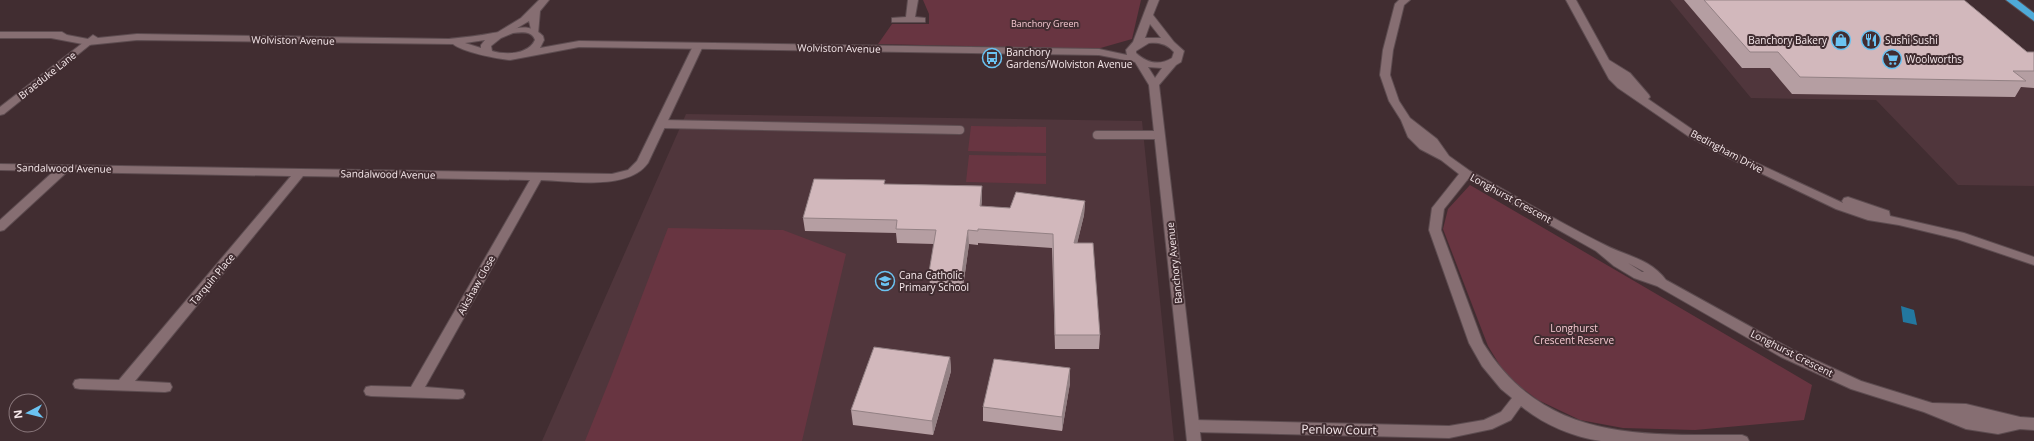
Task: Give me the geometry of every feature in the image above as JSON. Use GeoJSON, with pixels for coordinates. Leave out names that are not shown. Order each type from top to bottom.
{"type":"FeatureCollection","features":[{"type":"Feature","properties":{"kind":"highway"},"geometry":{"type":"LineString","coordinates":[[2011,0],[2034,18]]}},
{"type":"Feature","properties":{"kind":"street"},"geometry":{"type":"LineString","coordinates":[[487,53],[486,45],[498,35],[521,24],[536,12],[544,0]]}},
{"type":"Feature","properties":{"kind":"street"},"geometry":{"type":"LineString","coordinates":[[910,20],[913,0]]}},
{"type":"Feature","properties":{"kind":"street"},"geometry":{"type":"LineString","coordinates":[[1136,44],[1149,16],[1154,0]]}},
{"type":"Feature","properties":{"kind":"street","name":"Bedingham Drive"},"geometry":{"type":"LineString","coordinates":[[1571,0],[1613,77],[1622,86],[1649,103],[1692,134],[1725,152],[1847,209],[1868,216],[1899,221],[1960,236],[2034,261]]}},
{"type":"Feature","properties":{"kind":"street","name":"Longhurst Crescent"},"geometry":{"type":"LineString","coordinates":[[1401,1],[1388,50],[1385,75],[1394,101],[1406,120],[1412,135],[1424,147],[1445,158],[1466,173],[1600,248],[1618,263],[1638,275],[1662,283],[1786,353],[1856,385],[1929,408],[1966,423],[1998,428],[2027,423]]}},
{"type":"Feature","properties":{"kind":"street"},"geometry":{"type":"LineString","coordinates":[[525,53],[537,46],[540,38],[536,33],[533,24],[536,12]]}},
{"type":"Feature","properties":{"kind":"street"},"geometry":{"type":"LineString","coordinates":[[1149,16],[1170,43],[1179,51],[1177,60],[1172,63],[1154,86]]}},
{"type":"Feature","properties":{"kind":"street"},"geometry":{"type":"LineString","coordinates":[[895,20],[922,20]]}},
{"type":"Feature","properties":{"kind":"street","name":"Wolviston Avenue"},"geometry":{"type":"LineString","coordinates":[[0,35],[55,36],[91,40],[137,37],[449,42],[523,30],[579,44]]}},
{"type":"Feature","properties":{"kind":"street","name":"Braeduke Lane"},"geometry":{"type":"LineString","coordinates":[[0,112],[91,40]]}},
{"type":"Feature","properties":{"kind":"street","name":"Wolviston Avenue"},"geometry":{"type":"LineString","coordinates":[[1099,52],[1153,40],[1170,43]]}},
{"type":"Feature","properties":{"kind":"street","name":"Wolviston Avenue"},"geometry":{"type":"LineString","coordinates":[[449,42],[487,53],[492,56],[503,57],[579,44],[1099,52],[1157,66],[1172,63]]}},
{"type":"Feature","properties":{"kind":"street","name":"Banchory Avenue"},"geometry":{"type":"LineString","coordinates":[[1136,44],[1131,50],[1131,54],[1139,61],[1154,86],[1194,441]]}},
{"type":"Feature","properties":{"kind":"street","name":"Sandalwood Avenue"},"geometry":{"type":"LineString","coordinates":[[0,167],[536,177],[613,178],[625,176],[642,163],[698,46]]}},
{"type":"Feature","properties":{"kind":"street"},"geometry":{"type":"LineString","coordinates":[[0,227],[64,168]]}},
{"type":"Feature","properties":{"kind":"street","name":"Tarquin Place"},"geometry":{"type":"LineString","coordinates":[[123,385],[300,172]]}},
{"type":"Feature","properties":{"kind":"street"},"geometry":{"type":"LineString","coordinates":[[1466,173],[1438,208],[1435,230],[1476,343],[1487,362],[1506,385],[1540,413],[1587,433],[1637,441],[1742,441]]}},
{"type":"Feature","properties":{"kind":"street","name":"Aikshaw Close"},"geometry":{"type":"LineString","coordinates":[[415,392],[536,177]]}},
{"type":"Feature","properties":{"kind":"street"},"geometry":{"type":"LineString","coordinates":[[80,384],[165,387]]}},
{"type":"Feature","properties":{"kind":"street"},"geometry":{"type":"LineString","coordinates":[[371,391],[458,394]]}},
{"type":"Feature","properties":{"kind":"street","name":"Penlow Court"},"geometry":{"type":"LineString","coordinates":[[1193,426],[1449,432],[1487,425],[1506,416],[1520,397]]}},
{"type":"Feature","properties":{"kind":"lane"},"geometry":{"type":"LineString","coordinates":[[661,124],[960,130]]}},
{"type":"Feature","properties":{"kind":"lane"},"geometry":{"type":"LineString","coordinates":[[1097,135],[1160,135]]}},
{"type":"Feature","properties":{"kind":"shaded area"},"geometry":{"type":"Polygon","coordinates":[[[1670,0],[1961,0],[2034,59],[2034,186],[1958,185],[1876,100],[1751,98],[1670,0]]]}},
{"type":"Feature","properties":{"kind":"shaded area","name":"Cana Catholic Primary School"},"geometry":{"type":"Polygon","coordinates":[[[686,114],[1142,121],[1174,441],[542,441],[686,114]]]}},
{"type":"Feature","properties":{"kind":"green space","name":"Banchory Green"},"geometry":{"type":"Polygon","coordinates":[[[923,0],[1141,0],[1132,39],[1097,49],[878,44],[892,24],[929,24],[929,14],[923,0]]]}},
{"type":"Feature","properties":{"kind":"green space"},"geometry":{"type":"Polygon","coordinates":[[[971,126],[1046,127],[1046,153],[968,151],[971,126]]]}},
{"type":"Feature","properties":{"kind":"green space"},"geometry":{"type":"Polygon","coordinates":[[[969,155],[1046,156],[1046,184],[966,182],[969,155]]]}},
{"type":"Feature","properties":{"kind":"green space","name":"Longhurst Crescent Reserve"},"geometry":{"type":"Polygon","coordinates":[[[1470,185],[1812,385],[1804,420],[1695,430],[1623,428],[1580,420],[1538,400],[1507,377],[1488,346],[1443,229],[1448,209],[1470,185]]]}},
{"type":"Feature","properties":{"kind":"green space"},"geometry":{"type":"Polygon","coordinates":[[[668,228],[783,230],[846,254],[802,441],[585,441],[668,228]]]}},
{"type":"Feature","properties":{"kind":"water"},"geometry":{"type":"Polygon","coordinates":[[[1901,306],[1914,310],[1917,325],[1903,322],[1901,306]]]}},
{"type":"Feature","properties":{"kind":"building"},"geometry":{"type":"Polygon","coordinates":[[[1704,0],[1964,0],[2027,52],[2034,52],[2034,71],[2013,71],[2026,81],[1800,77],[1778,52],[1750,52],[1704,0]]]}},
{"type":"Feature","properties":{"kind":"building"},"geometry":{"type":"Polygon","coordinates":[[[814,179],[885,180],[884,184],[982,186],[980,206],[1010,208],[1016,192],[1085,201],[1074,243],[1093,243],[1100,335],[1055,335],[1053,234],[978,229],[978,231],[968,230],[962,273],[929,272],[936,230],[896,229],[897,220],[803,218],[814,179]]]}},
{"type":"Feature","properties":{"kind":"building"},"geometry":{"type":"Polygon","coordinates":[[[874,347],[950,357],[932,421],[851,410],[874,347]]]}},
{"type":"Feature","properties":{"kind":"building"},"geometry":{"type":"Polygon","coordinates":[[[994,359],[1070,368],[1062,417],[983,407],[994,359]]]}},
{"type":"Feature","properties":{"kind":"place","name":"Banchory Bakery"},"geometry":{"type":"Point","coordinates":[1841,40]}},
{"type":"Feature","properties":{"kind":"place","name":"Sushi Sushi"},"geometry":{"type":"Point","coordinates":[1871,40]}},
{"type":"Feature","properties":{"kind":"place","name":"Banchory Gardens/Wolviston Avenue"},"geometry":{"type":"Point","coordinates":[992,58]}},
{"type":"Feature","properties":{"kind":"place","name":"Woolworths"},"geometry":{"type":"Point","coordinates":[1892,59]}},
{"type":"Feature","properties":{"kind":"place","name":"Cana Catholic Primary School"},"geometry":{"type":"Point","coordinates":[885,281]}}]}
